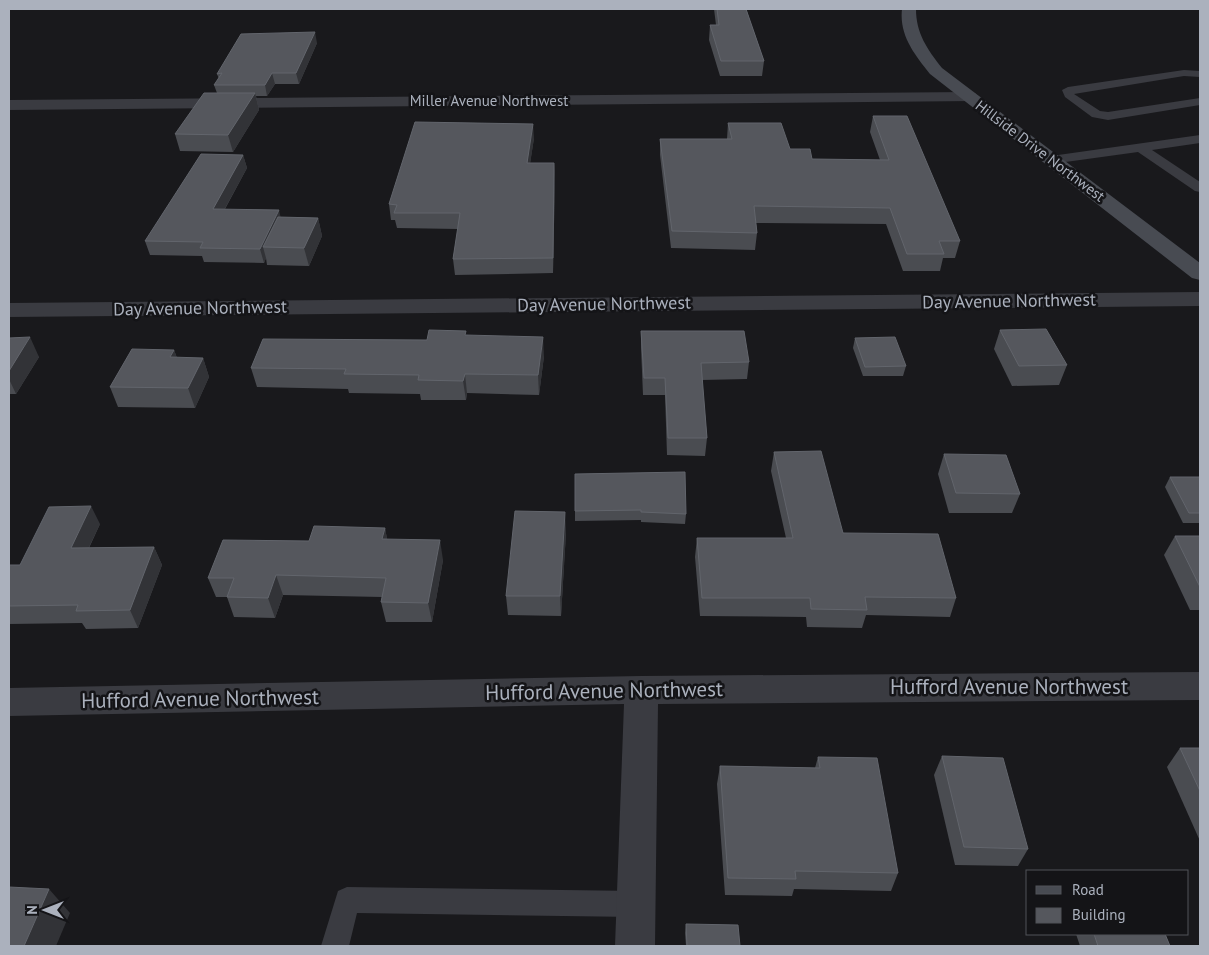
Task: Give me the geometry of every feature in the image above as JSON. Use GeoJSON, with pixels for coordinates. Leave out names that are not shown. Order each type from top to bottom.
{"type":"FeatureCollection","features":[{"type":"Feature","properties":{"kind":"main road","name":"Hillside Drive Northwest"},"geometry":{"type":"LineString","coordinates":[[909,9],[910,34],[917,47],[936,71],[1200,273]]}},
{"type":"Feature","properties":{"kind":"street","name":"Miller Avenue Northwest"},"geometry":{"type":"LineString","coordinates":[[9,105],[969,97]]}},
{"type":"Feature","properties":{"kind":"street","name":"Day Avenue Northwest"},"geometry":{"type":"LineString","coordinates":[[9,310],[1200,299]]}},
{"type":"Feature","properties":{"kind":"street","name":"Hufford Avenue Northwest"},"geometry":{"type":"LineString","coordinates":[[9,702],[641,690],[1200,686]]}},
{"type":"Feature","properties":{"kind":"street"},"geometry":{"type":"LineString","coordinates":[[635,946],[641,690]]}},
{"type":"Feature","properties":{"kind":"lane"},"geometry":{"type":"LineString","coordinates":[[1197,108],[1181,105],[1108,116],[1096,114],[1069,95],[1068,90],[1184,73],[1200,74]]}},
{"type":"Feature","properties":{"kind":"lane"},"geometry":{"type":"LineString","coordinates":[[1051,160],[1200,139]]}},
{"type":"Feature","properties":{"kind":"lane"},"geometry":{"type":"LineString","coordinates":[[1140,148],[1200,188]]}},
{"type":"Feature","properties":{"kind":"lane"},"geometry":{"type":"LineString","coordinates":[[335,946],[347,900],[636,904]]}},
{"type":"Feature","properties":{"kind":"building"},"geometry":{"type":"Polygon","coordinates":[[[717,9],[746,9],[764,61],[721,61],[710,25],[719,25],[717,9]]]}},
{"type":"Feature","properties":{"kind":"building"},"geometry":{"type":"Polygon","coordinates":[[[315,32],[296,73],[272,73],[265,85],[214,85],[222,73],[217,74],[241,34],[315,32]]]}},
{"type":"Feature","properties":{"kind":"building"},"geometry":{"type":"Polygon","coordinates":[[[204,93],[255,93],[228,135],[175,134],[204,93]]]}},
{"type":"Feature","properties":{"kind":"building"},"geometry":{"type":"Polygon","coordinates":[[[873,116],[907,116],[960,241],[939,241],[944,254],[907,254],[890,208],[754,206],[757,233],[672,231],[660,139],[732,139],[728,123],[781,123],[790,149],[810,149],[812,159],[889,160],[873,116]]]}},
{"type":"Feature","properties":{"kind":"building"},"geometry":{"type":"Polygon","coordinates":[[[415,122],[533,124],[527,163],[554,163],[553,258],[453,259],[460,213],[394,213],[397,205],[389,204],[415,122]]]}},
{"type":"Feature","properties":{"kind":"building"},"geometry":{"type":"Polygon","coordinates":[[[201,154],[243,155],[213,209],[279,210],[260,249],[200,248],[203,242],[145,241],[201,154]]]}},
{"type":"Feature","properties":{"kind":"building"},"geometry":{"type":"Polygon","coordinates":[[[278,217],[318,218],[304,248],[263,247],[278,217]]]}},
{"type":"Feature","properties":{"kind":"building"},"geometry":{"type":"Polygon","coordinates":[[[1046,329],[1067,365],[1019,366],[1000,330],[1046,329]]]}},
{"type":"Feature","properties":{"kind":"building"},"geometry":{"type":"Polygon","coordinates":[[[429,330],[466,331],[465,335],[543,337],[538,375],[465,374],[463,381],[418,380],[419,375],[344,374],[346,369],[251,368],[263,339],[427,340],[429,330]]]}},
{"type":"Feature","properties":{"kind":"building"},"geometry":{"type":"Polygon","coordinates":[[[641,331],[744,331],[749,362],[701,363],[707,438],[668,438],[665,378],[644,378],[641,331]]]}},
{"type":"Feature","properties":{"kind":"building"},"geometry":{"type":"Polygon","coordinates":[[[30,337],[9,371],[9,338],[30,337]]]}},
{"type":"Feature","properties":{"kind":"building"},"geometry":{"type":"Polygon","coordinates":[[[895,337],[906,366],[865,367],[855,338],[895,337]]]}},
{"type":"Feature","properties":{"kind":"building"},"geometry":{"type":"Polygon","coordinates":[[[132,349],[174,350],[170,357],[203,358],[188,388],[110,387],[132,349]]]}},
{"type":"Feature","properties":{"kind":"building"},"geometry":{"type":"Polygon","coordinates":[[[821,451],[843,533],[938,534],[956,598],[865,597],[867,610],[811,609],[810,598],[702,598],[697,538],[793,538],[774,452],[821,451]]]}},
{"type":"Feature","properties":{"kind":"building"},"geometry":{"type":"Polygon","coordinates":[[[944,454],[1006,455],[1020,494],[956,493],[944,454]]]}},
{"type":"Feature","properties":{"kind":"building"},"geometry":{"type":"Polygon","coordinates":[[[685,472],[686,514],[641,512],[641,510],[575,511],[575,474],[685,472]]]}},
{"type":"Feature","properties":{"kind":"building"},"geometry":{"type":"Polygon","coordinates":[[[1170,477],[1200,477],[1200,513],[1189,513],[1170,477]]]}},
{"type":"Feature","properties":{"kind":"building"},"geometry":{"type":"Polygon","coordinates":[[[91,506],[71,548],[154,547],[130,610],[76,611],[78,605],[9,606],[9,565],[20,565],[49,507],[91,506]]]}},
{"type":"Feature","properties":{"kind":"building"},"geometry":{"type":"Polygon","coordinates":[[[515,511],[565,512],[560,596],[506,596],[515,511]]]}},
{"type":"Feature","properties":{"kind":"building"},"geometry":{"type":"Polygon","coordinates":[[[314,526],[385,528],[382,539],[440,540],[428,603],[381,602],[386,578],[276,575],[268,598],[227,597],[234,578],[208,578],[223,540],[309,541],[314,526]]]}},
{"type":"Feature","properties":{"kind":"building"},"geometry":{"type":"Polygon","coordinates":[[[1175,536],[1200,536],[1200,587],[1175,536]]]}},
{"type":"Feature","properties":{"kind":"building"},"geometry":{"type":"Polygon","coordinates":[[[1180,748],[1200,748],[1200,791],[1180,748]]]}},
{"type":"Feature","properties":{"kind":"building"},"geometry":{"type":"Polygon","coordinates":[[[942,756],[1003,758],[1028,849],[964,847],[942,756]]]}},
{"type":"Feature","properties":{"kind":"building"},"geometry":{"type":"Polygon","coordinates":[[[818,757],[877,758],[898,873],[795,871],[796,879],[728,878],[720,766],[820,768],[818,757]]]}},
{"type":"Feature","properties":{"kind":"building"},"geometry":{"type":"Polygon","coordinates":[[[9,887],[49,889],[24,946],[9,946],[9,887]]]}},
{"type":"Feature","properties":{"kind":"building"},"geometry":{"type":"Polygon","coordinates":[[[686,924],[738,925],[740,946],[687,946],[686,924]]]}},
{"type":"Feature","properties":{"kind":"building"},"geometry":{"type":"Polygon","coordinates":[[[1094,935],[1165,935],[1170,946],[1098,946],[1094,935]]]}}]}
